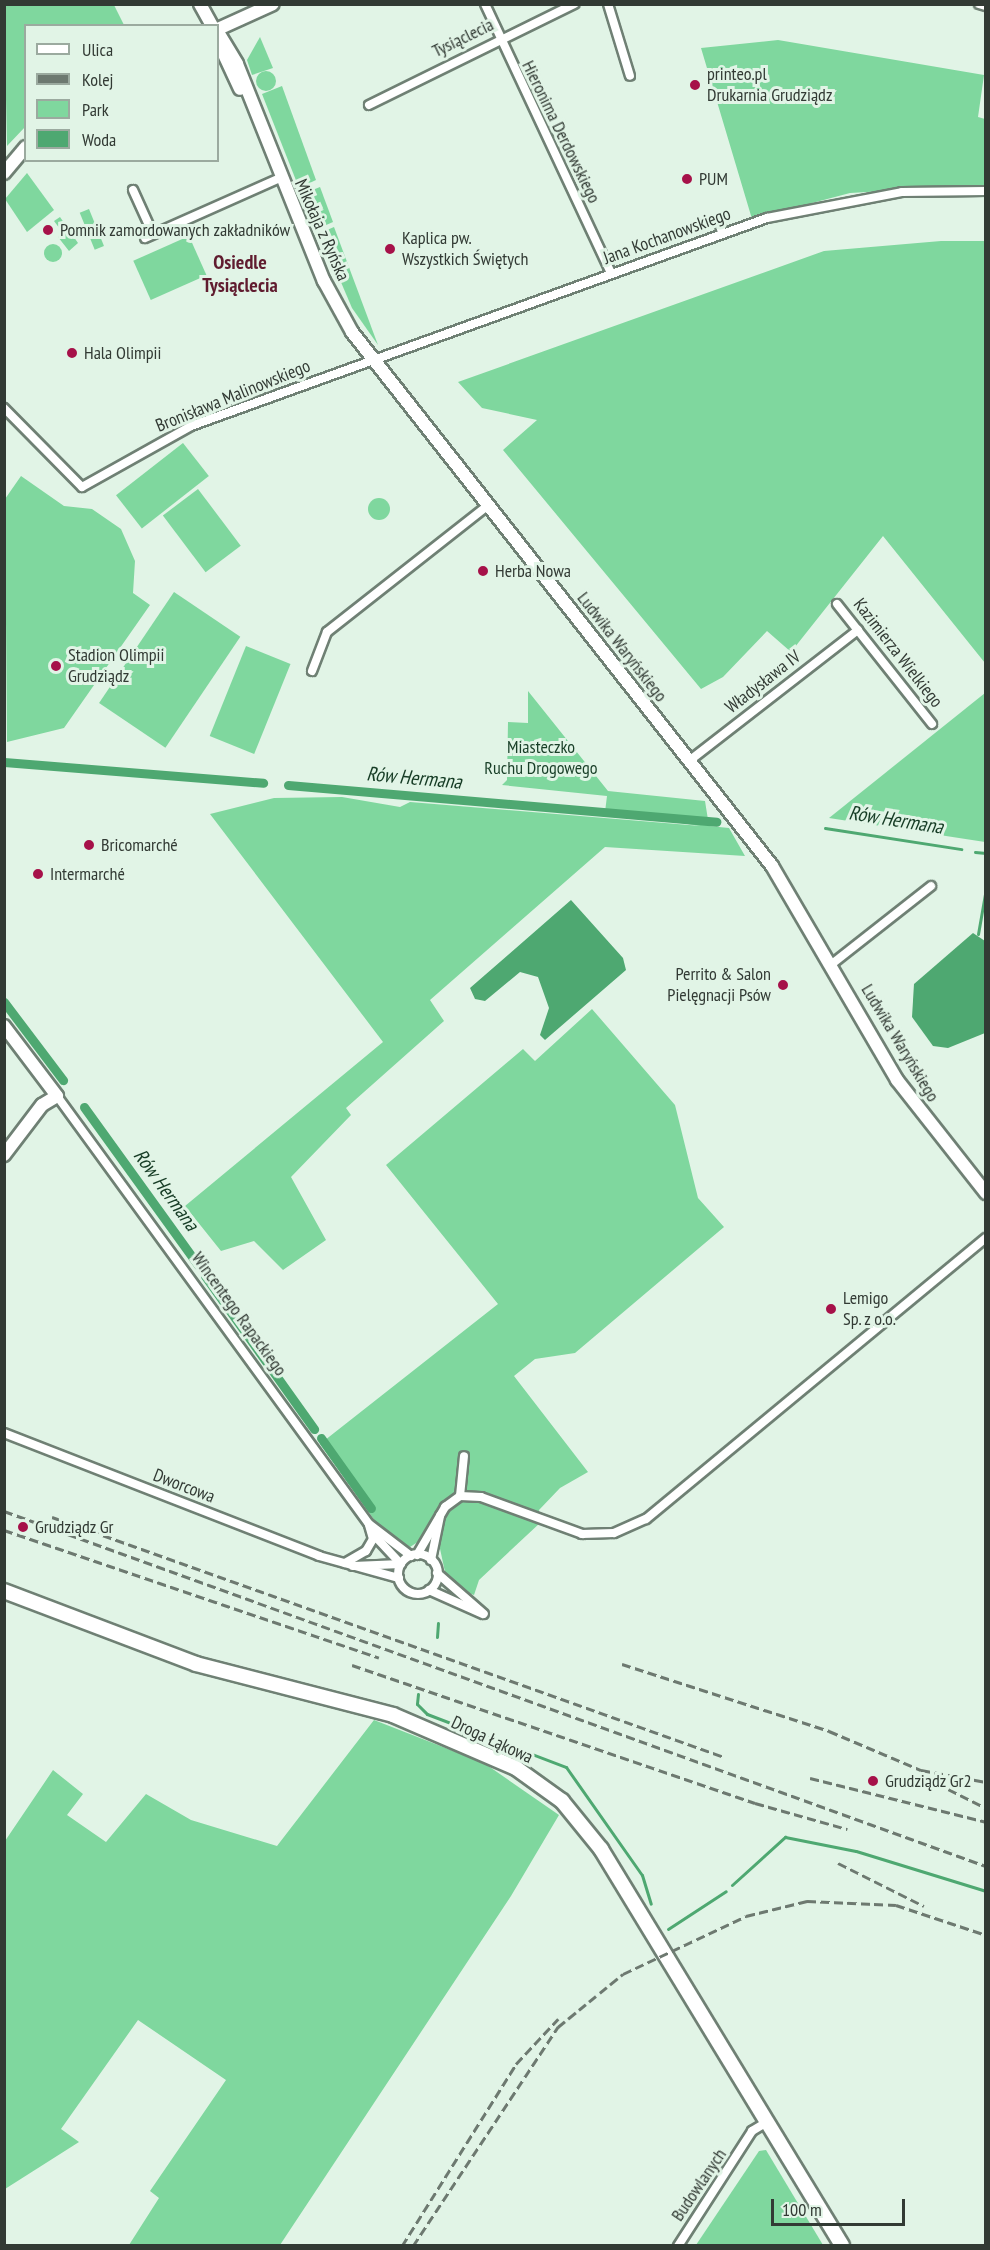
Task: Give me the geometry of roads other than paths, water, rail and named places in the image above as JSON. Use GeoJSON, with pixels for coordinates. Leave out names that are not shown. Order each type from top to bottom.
{"type":"FeatureCollection","features":[{"type":"Feature","properties":{"kind":"main road","name":"Droga Łąkowa"},"geometry":{"type":"LineString","coordinates":[[4,1591],[196,1664],[393,1715],[506,1763],[544,1786],[601,1849],[842,2246]]}},
{"type":"Feature","properties":{"kind":"street"},"geometry":{"type":"LineString","coordinates":[[200,4],[212,24]]}},
{"type":"Feature","properties":{"kind":"street"},"geometry":{"type":"LineString","coordinates":[[209,4],[213,24]]}},
{"type":"Feature","properties":{"kind":"street"},"geometry":{"type":"LineString","coordinates":[[219,31],[273,4]]}},
{"type":"Feature","properties":{"kind":"street","name":"Hieronima Derdowskiego"},"geometry":{"type":"LineString","coordinates":[[485,4],[611,273]]}},
{"type":"Feature","properties":{"kind":"street","name":"Tysiąclecia"},"geometry":{"type":"LineString","coordinates":[[369,105],[574,4]]}},
{"type":"Feature","properties":{"kind":"street"},"geometry":{"type":"LineString","coordinates":[[608,4],[630,76]]}},
{"type":"Feature","properties":{"kind":"street"},"geometry":{"type":"LineString","coordinates":[[979,4],[986,6]]}},
{"type":"Feature","properties":{"kind":"street","name":"Mikołaja z Ryńska"},"geometry":{"type":"LineString","coordinates":[[219,34],[237,64],[251,108],[330,295],[371,360]]}},
{"type":"Feature","properties":{"kind":"street"},"geometry":{"type":"LineString","coordinates":[[4,173],[24,149]]}},
{"type":"Feature","properties":{"kind":"street"},"geometry":{"type":"LineString","coordinates":[[133,190],[149,236],[280,178]]}},
{"type":"Feature","properties":{"kind":"street","name":"Jana Kochanowskiego"},"geometry":{"type":"LineString","coordinates":[[371,360],[723,234],[849,199],[986,191]]}},
{"type":"Feature","properties":{"kind":"street"},"geometry":{"type":"LineString","coordinates":[[719,221],[723,234]]}},
{"type":"Feature","properties":{"kind":"street","name":"Bronisława Malinowskiego"},"geometry":{"type":"LineString","coordinates":[[4,408],[82,487],[191,426],[371,360]]}},
{"type":"Feature","properties":{"kind":"street","name":"Ludwika Waryńskiego"},"geometry":{"type":"LineString","coordinates":[[371,360],[787,887],[897,1080],[986,1193]]}},
{"type":"Feature","properties":{"kind":"street"},"geometry":{"type":"LineString","coordinates":[[312,671],[327,633],[486,507]]}},
{"type":"Feature","properties":{"kind":"street","name":"Kazimierza Wielkiego"},"geometry":{"type":"LineString","coordinates":[[837,604],[932,724]]}},
{"type":"Feature","properties":{"kind":"street","name":"Władysława IV"},"geometry":{"type":"LineString","coordinates":[[689,761],[858,630]]}},
{"type":"Feature","properties":{"kind":"street"},"geometry":{"type":"LineString","coordinates":[[832,964],[931,886]]}},
{"type":"Feature","properties":{"kind":"street","name":"Wincentego Rapackiego"},"geometry":{"type":"LineString","coordinates":[[4,1026],[371,1529],[401,1564]]}},
{"type":"Feature","properties":{"kind":"street"},"geometry":{"type":"LineString","coordinates":[[4,1155],[42,1105],[57,1096]]}},
{"type":"Feature","properties":{"kind":"street"},"geometry":{"type":"LineString","coordinates":[[460,1496],[481,1497],[582,1534],[631,1527],[986,1238]]}},
{"type":"Feature","properties":{"kind":"street","name":"Dworcowa"},"geometry":{"type":"LineString","coordinates":[[4,1433],[343,1564],[399,1578]]}},
{"type":"Feature","properties":{"kind":"street"},"geometry":{"type":"LineString","coordinates":[[440,1515],[431,1560],[437,1573],[484,1614],[429,1590],[412,1593],[399,1578],[401,1564],[414,1555],[440,1515],[460,1496],[464,1456]]}},
{"type":"Feature","properties":{"kind":"street"},"geometry":{"type":"LineString","coordinates":[[343,1564],[366,1551],[371,1529]]}},
{"type":"Feature","properties":{"kind":"street","name":"Wincentego Rapackiego"},"geometry":{"type":"LineString","coordinates":[[371,1529],[414,1555]]}},
{"type":"Feature","properties":{"kind":"street"},"geometry":{"type":"LineString","coordinates":[[414,1555],[431,1560]]}},
{"type":"Feature","properties":{"kind":"street","name":"Dworcowa"},"geometry":{"type":"LineString","coordinates":[[353,1566],[401,1564]]}},
{"type":"Feature","properties":{"kind":"street"},"geometry":{"type":"LineString","coordinates":[[429,1590],[437,1573]]}},
{"type":"Feature","properties":{"kind":"street","name":"Budowlanych"},"geometry":{"type":"LineString","coordinates":[[678,2246],[747,2143],[752,2131],[767,2122]]}},
{"type":"Feature","properties":{"kind":"water"},"geometry":{"type":"Polygon","coordinates":[[[571,900],[623,958],[626,970],[545,1040],[540,1035],[549,1008],[538,977],[520,972],[485,1001],[475,999],[470,988],[571,900]]]}},
{"type":"Feature","properties":{"kind":"water"},"geometry":{"type":"Polygon","coordinates":[[[973,933],[985,941],[985,1033],[948,1048],[933,1046],[912,1017],[914,984],[973,933]]]}},
{"type":"Feature","properties":{"kind":"waterway","name":"Rów Hermana"},"geometry":{"type":"LineString","coordinates":[[4,762],[263,783]]}},
{"type":"Feature","properties":{"kind":"waterway","name":"Rów Hermana"},"geometry":{"type":"LineString","coordinates":[[288,785],[716,822]]}},
{"type":"Feature","properties":{"kind":"waterway","name":"Rów Hermana"},"geometry":{"type":"LineString","coordinates":[[825,828],[961,849]]}},
{"type":"Feature","properties":{"kind":"waterway","name":"Rów Hermana"},"geometry":{"type":"LineString","coordinates":[[975,852],[986,853]]}},
{"type":"Feature","properties":{"kind":"waterway"},"geometry":{"type":"LineString","coordinates":[[978,934],[986,888]]}},
{"type":"Feature","properties":{"kind":"waterway","name":"Rów Hermana"},"geometry":{"type":"LineString","coordinates":[[4,1002],[63,1080]]}},
{"type":"Feature","properties":{"kind":"waterway","name":"Rów Hermana"},"geometry":{"type":"LineString","coordinates":[[84,1107],[198,1265]]}},
{"type":"Feature","properties":{"kind":"waterway","name":"Rów Hermana"},"geometry":{"type":"LineString","coordinates":[[205,1276],[314,1429]]}},
{"type":"Feature","properties":{"kind":"waterway","name":"Rów Hermana"},"geometry":{"type":"LineString","coordinates":[[321,1438],[371,1508]]}},
{"type":"Feature","properties":{"kind":"waterway"},"geometry":{"type":"LineString","coordinates":[[437,1637],[438,1623]]}},
{"type":"Feature","properties":{"kind":"waterway"},"geometry":{"type":"LineString","coordinates":[[418,1694],[417,1704],[427,1714],[566,1767],[642,1875],[651,1904]]}},
{"type":"Feature","properties":{"kind":"waterway"},"geometry":{"type":"LineString","coordinates":[[732,1885],[785,1837],[856,1851],[986,1891]]}},
{"type":"Feature","properties":{"kind":"waterway"},"geometry":{"type":"LineString","coordinates":[[668,1929],[726,1891]]}},
{"type":"Feature","properties":{"kind":"railway"},"geometry":{"type":"LineString","coordinates":[[4,1511],[986,1866]]}},
{"type":"Feature","properties":{"kind":"railway"},"geometry":{"type":"LineString","coordinates":[[52,1517],[724,1757]]}},
{"type":"Feature","properties":{"kind":"railway"},"geometry":{"type":"LineString","coordinates":[[4,1530],[379,1658]]}},
{"type":"Feature","properties":{"kind":"railway"},"geometry":{"type":"LineString","coordinates":[[622,1664],[829,1731],[921,1770],[986,1782]]}},
{"type":"Feature","properties":{"kind":"railway"},"geometry":{"type":"LineString","coordinates":[[352,1665],[755,1803],[847,1829]]}},
{"type":"Feature","properties":{"kind":"railway"},"geometry":{"type":"LineString","coordinates":[[924,1777],[986,1808]]}},
{"type":"Feature","properties":{"kind":"railway"},"geometry":{"type":"LineString","coordinates":[[810,1778],[986,1822]]}},
{"type":"Feature","properties":{"kind":"railway"},"geometry":{"type":"LineString","coordinates":[[838,1863],[924,1906]]}},
{"type":"Feature","properties":{"kind":"railway"},"geometry":{"type":"LineString","coordinates":[[413,2246],[558,2027],[623,1974],[746,1916],[807,1901],[896,1905],[986,1935]]}},
{"type":"Feature","properties":{"kind":"railway"},"geometry":{"type":"LineString","coordinates":[[402,2246],[516,2064],[558,2019]]}},
{"type":"Feature","properties":{"kind":"place","name":"printeo.pl Drukarnia Grudziądz"},"geometry":{"type":"Point","coordinates":[695,85]}},
{"type":"Feature","properties":{"kind":"place","name":"PUM"},"geometry":{"type":"Point","coordinates":[687,179]}},
{"type":"Feature","properties":{"kind":"place","name":"Pomnik zamordowanych zakładników"},"geometry":{"type":"Point","coordinates":[48,230]}},
{"type":"Feature","properties":{"kind":"place","name":"Kaplica pw. Wszystkich Świętych"},"geometry":{"type":"Point","coordinates":[390,249]}},
{"type":"Feature","properties":{"kind":"place","name":"Hala Olimpii"},"geometry":{"type":"Point","coordinates":[72,353]}},
{"type":"Feature","properties":{"kind":"place","name":"Herba Nowa"},"geometry":{"type":"Point","coordinates":[483,571]}},
{"type":"Feature","properties":{"kind":"place","name":"Stadion Olimpii Grudziądz"},"geometry":{"type":"Point","coordinates":[56,666]}},
{"type":"Feature","properties":{"kind":"place","name":"Bricomarché"},"geometry":{"type":"Point","coordinates":[89,845]}},
{"type":"Feature","properties":{"kind":"place","name":"Intermarché"},"geometry":{"type":"Point","coordinates":[38,874]}},
{"type":"Feature","properties":{"kind":"place","name":"Perrito & Salon Pielęgnacji Psów"},"geometry":{"type":"Point","coordinates":[783,985]}},
{"type":"Feature","properties":{"kind":"place","name":"Lemigo Sp. z o.o."},"geometry":{"type":"Point","coordinates":[831,1309]}},
{"type":"Feature","properties":{"kind":"place","name":"Grudziądz Gr"},"geometry":{"type":"Point","coordinates":[23,1527]}},
{"type":"Feature","properties":{"kind":"place","name":"Grudziądz Gr2"},"geometry":{"type":"Point","coordinates":[873,1781]}},
{"type":"Feature","properties":{"kind":"district","name":"Osiedle Tysiąclecia"},"geometry":{"type":"Point","coordinates":[240,274]}},
{"type":"Feature","properties":{"kind":"park label","name":"Miasteczko Ruchu Drogowego"},"geometry":{"type":"Point","coordinates":[541,758]}}]}
